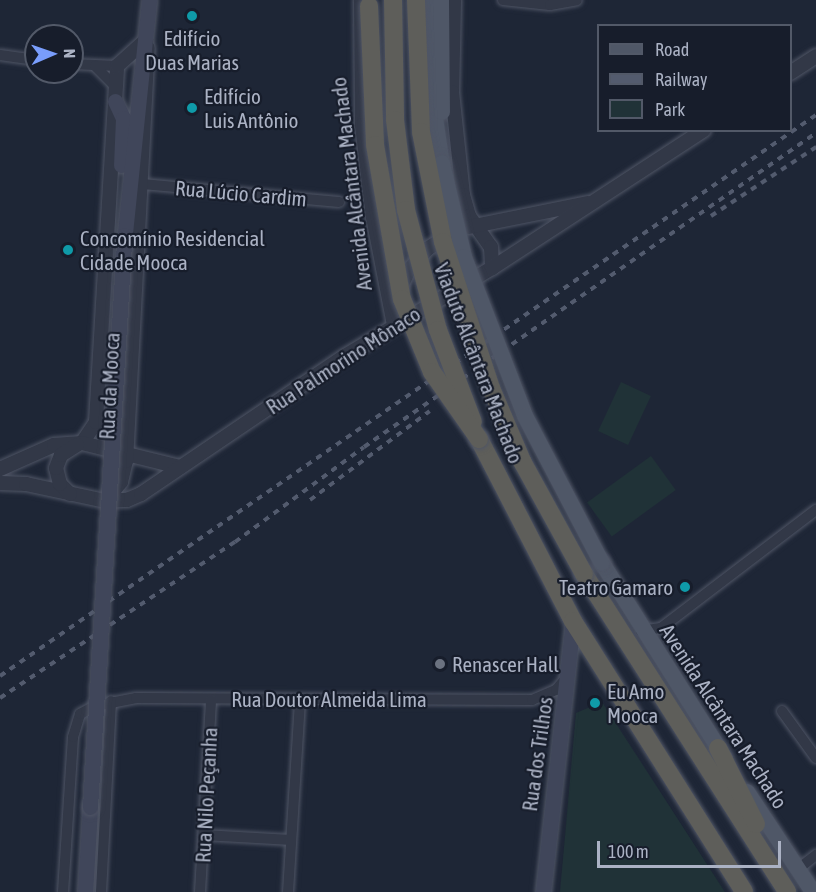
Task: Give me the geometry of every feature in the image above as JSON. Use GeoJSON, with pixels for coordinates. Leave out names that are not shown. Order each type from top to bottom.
{"type":"FeatureCollection","features":[{"type":"Feature","properties":{"kind":"highway","name":"Viaduto Alcântara Machado"},"geometry":{"type":"LineString","coordinates":[[393,0],[395,120],[406,210],[438,330],[479,439],[573,621]]}},
{"type":"Feature","properties":{"kind":"highway","name":"Viaduto Alcântara Machado"},"geometry":{"type":"LineString","coordinates":[[416,0],[421,132],[443,242],[490,388],[523,463],[584,574]]}},
{"type":"Feature","properties":{"kind":"highway"},"geometry":{"type":"LineString","coordinates":[[366,2],[375,145],[402,300],[432,372],[479,439]]}},
{"type":"Feature","properties":{"kind":"highway","name":"Avenida Alcântara Machado"},"geometry":{"type":"LineString","coordinates":[[584,574],[785,889]]}},
{"type":"Feature","properties":{"kind":"highway"},"geometry":{"type":"LineString","coordinates":[[573,621],[744,892]]}},
{"type":"Feature","properties":{"kind":"highway"},"geometry":{"type":"LineString","coordinates":[[717,748],[785,889]]}},
{"type":"Feature","properties":{"kind":"main road","name":"Rua da Mooca"},"geometry":{"type":"LineString","coordinates":[[124,238],[149,0]]}},
{"type":"Feature","properties":{"kind":"main road","name":"Viaduto Alcântara Machado"},"geometry":{"type":"LineString","coordinates":[[429,0],[429,72],[442,164],[464,256],[518,398],[552,474],[602,563]]}},
{"type":"Feature","properties":{"kind":"main road"},"geometry":{"type":"LineString","coordinates":[[441,0],[442,164]]}},
{"type":"Feature","properties":{"kind":"main road"},"geometry":{"type":"LineString","coordinates":[[85,892],[124,238],[118,219],[123,118],[115,94]]}},
{"type":"Feature","properties":{"kind":"main road","name":"Avenida Alcântara Machado"},"geometry":{"type":"LineString","coordinates":[[602,563],[641,631],[813,892]]}},
{"type":"Feature","properties":{"kind":"main road","name":"Rua dos Trilhos"},"geometry":{"type":"LineString","coordinates":[[543,892],[573,621]]}},
{"type":"Feature","properties":{"kind":"street"},"geometry":{"type":"LineString","coordinates":[[454,0],[456,139],[465,207],[491,247],[492,268]]}},
{"type":"Feature","properties":{"kind":"street"},"geometry":{"type":"LineString","coordinates":[[503,0],[550,5],[577,0]]}},
{"type":"Feature","properties":{"kind":"street","name":"Avenida Alcântara Machado"},"geometry":{"type":"LineString","coordinates":[[366,2],[362,125],[392,319]]}},
{"type":"Feature","properties":{"kind":"street"},"geometry":{"type":"LineString","coordinates":[[84,65],[117,66],[146,40]]}},
{"type":"Feature","properties":{"kind":"street","name":"Rua da Mooca"},"geometry":{"type":"LineString","coordinates":[[117,66],[96,422],[82,443],[127,452],[150,59],[146,40]]}},
{"type":"Feature","properties":{"kind":"street"},"geometry":{"type":"LineString","coordinates":[[0,55],[24,58]]}},
{"type":"Feature","properties":{"kind":"street"},"geometry":{"type":"LineString","coordinates":[[792,72],[816,56]]}},
{"type":"Feature","properties":{"kind":"street"},"geometry":{"type":"LineString","coordinates":[[95,66],[115,94]]}},
{"type":"Feature","properties":{"kind":"street","name":"Rua Palmorino Mônaco"},"geometry":{"type":"LineString","coordinates":[[127,500],[163,482],[180,467],[392,319],[492,268],[701,132]]}},
{"type":"Feature","properties":{"kind":"street","name":"Rua Lúcio Cardim"},"geometry":{"type":"LineString","coordinates":[[142,184],[339,202]]}},
{"type":"Feature","properties":{"kind":"street","name":"Rua Palmorino Mônaco"},"geometry":{"type":"LineString","coordinates":[[392,319],[409,270],[427,249],[476,225],[599,200]]}},
{"type":"Feature","properties":{"kind":"street"},"geometry":{"type":"LineString","coordinates":[[96,422],[109,428],[128,424]]}},
{"type":"Feature","properties":{"kind":"street"},"geometry":{"type":"LineString","coordinates":[[0,469],[54,445],[82,443]]}},
{"type":"Feature","properties":{"kind":"street"},"geometry":{"type":"LineString","coordinates":[[73,496],[61,486],[56,468],[61,455],[82,443]]}},
{"type":"Feature","properties":{"kind":"street"},"geometry":{"type":"LineString","coordinates":[[0,483],[26,484],[73,496],[105,501],[127,500],[125,471],[127,452],[180,467]]}},
{"type":"Feature","properties":{"kind":"street"},"geometry":{"type":"LineString","coordinates":[[105,501],[121,482],[125,471]]}},
{"type":"Feature","properties":{"kind":"street"},"geometry":{"type":"LineString","coordinates":[[641,631],[661,628],[816,510]]}},
{"type":"Feature","properties":{"kind":"street","name":"Rua Doutor Almeida Lima"},"geometry":{"type":"LineString","coordinates":[[63,892],[69,760],[81,714],[111,701],[136,698],[532,700],[556,690],[569,673]]}},
{"type":"Feature","properties":{"kind":"street","name":"Rua Nilo Peçanha"},"geometry":{"type":"LineString","coordinates":[[200,892],[211,699]]}},
{"type":"Feature","properties":{"kind":"street"},"geometry":{"type":"LineString","coordinates":[[288,892],[300,699]]}},
{"type":"Feature","properties":{"kind":"street"},"geometry":{"type":"LineString","coordinates":[[101,892],[111,701]]}},
{"type":"Feature","properties":{"kind":"street"},"geometry":{"type":"LineString","coordinates":[[782,711],[816,758]]}},
{"type":"Feature","properties":{"kind":"street"},"geometry":{"type":"LineString","coordinates":[[204,835],[291,840]]}},
{"type":"Feature","properties":{"kind":"street"},"geometry":{"type":"LineString","coordinates":[[798,869],[816,855]]}},
{"type":"Feature","properties":{"kind":"green space"},"geometry":{"type":"Polygon","coordinates":[[[621,382],[651,396],[628,445],[598,431],[621,382]]]}},
{"type":"Feature","properties":{"kind":"green space"},"geometry":{"type":"Polygon","coordinates":[[[651,456],[676,490],[612,536],[587,502],[651,456]]]}},
{"type":"Feature","properties":{"kind":"green space"},"geometry":{"type":"Polygon","coordinates":[[[602,702],[725,892],[560,892],[576,713],[602,702]]]}},
{"type":"Feature","properties":{"kind":"railway"},"geometry":{"type":"LineString","coordinates":[[792,132],[816,115]]}},
{"type":"Feature","properties":{"kind":"railway"},"geometry":{"type":"LineString","coordinates":[[0,676],[791,132]]}},
{"type":"Feature","properties":{"kind":"railway"},"geometry":{"type":"LineString","coordinates":[[0,698],[235,542],[364,447],[816,133]]}},
{"type":"Feature","properties":{"kind":"railway"},"geometry":{"type":"LineString","coordinates":[[711,216],[816,147]]}},
{"type":"Feature","properties":{"kind":"railway"},"geometry":{"type":"LineString","coordinates":[[310,500],[430,411]]}},
{"type":"Feature","properties":{"kind":"place","name":"Edifício Duas Marias"},"geometry":{"type":"Point","coordinates":[192,16]}},
{"type":"Feature","properties":{"kind":"place","name":"Edifício Luis Antônio"},"geometry":{"type":"Point","coordinates":[192,108]}},
{"type":"Feature","properties":{"kind":"place","name":"Concomínio Residencial Cidade Mooca"},"geometry":{"type":"Point","coordinates":[68,250]}},
{"type":"Feature","properties":{"kind":"place","name":"Teatro Gamaro"},"geometry":{"type":"Point","coordinates":[685,587]}},
{"type":"Feature","properties":{"kind":"place","name":"Renascer Hall"},"geometry":{"type":"Point","coordinates":[440,664]}},
{"type":"Feature","properties":{"kind":"place","name":"Eu Amo Mooca"},"geometry":{"type":"Point","coordinates":[595,703]}}]}
